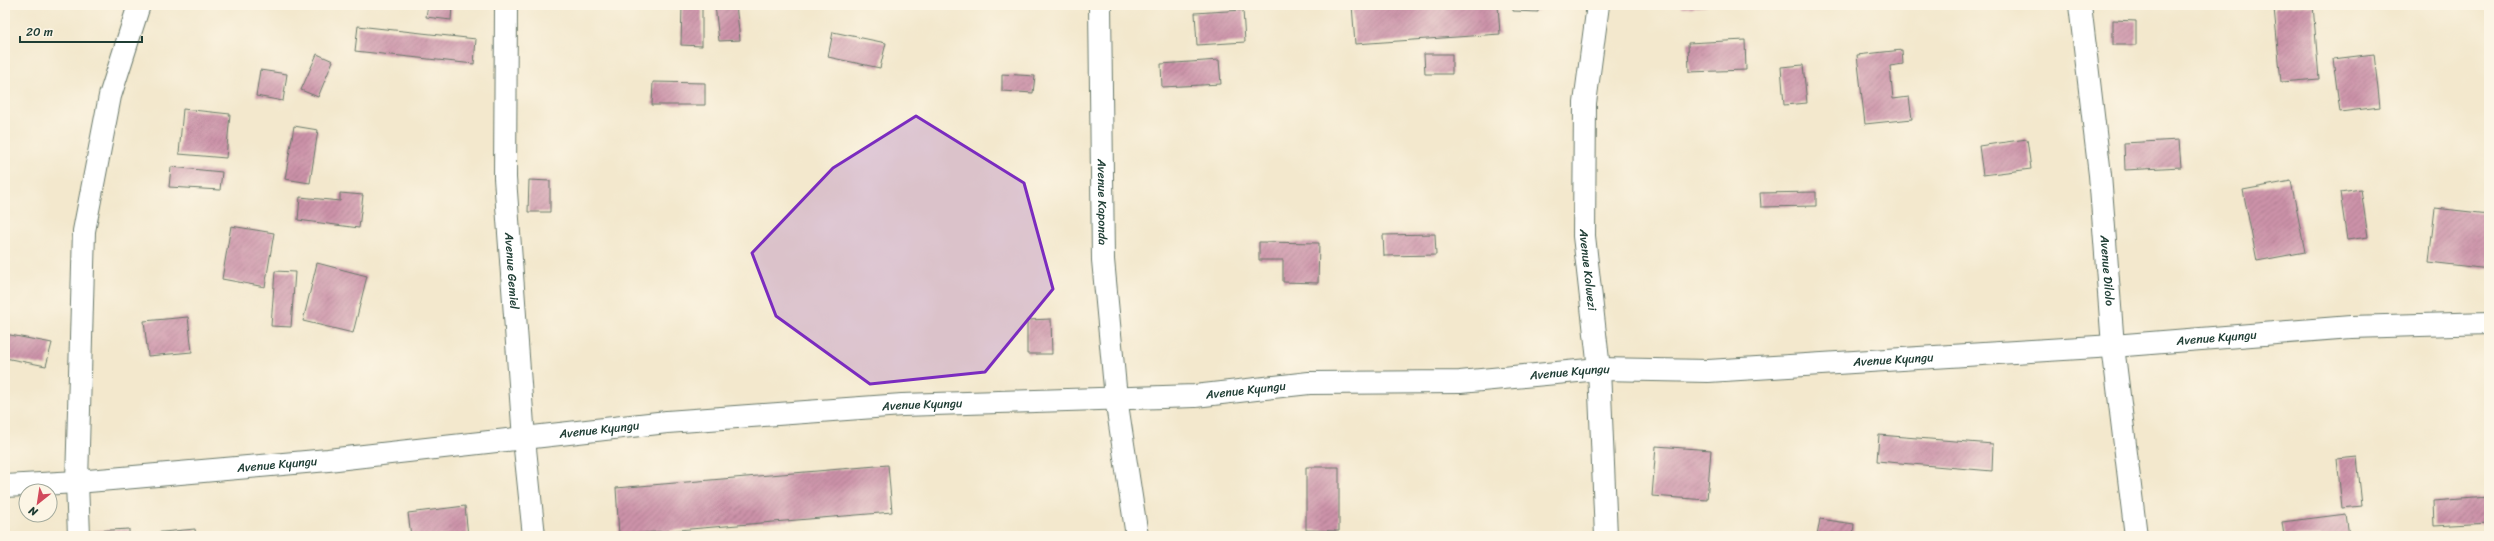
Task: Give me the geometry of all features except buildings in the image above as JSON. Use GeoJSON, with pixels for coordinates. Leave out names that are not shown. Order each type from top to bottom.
{"type":"FeatureCollection","features":[{"type":"Feature","properties":{"kind":"street"},"geometry":{"type":"LineString","coordinates":[[80,536],[76,482],[84,231],[110,96],[139,5]]}},
{"type":"Feature","properties":{"kind":"street","name":"Avenue Gemiel"},"geometry":{"type":"LineString","coordinates":[[506,5],[505,178],[524,439],[534,536]]}},
{"type":"Feature","properties":{"kind":"street","name":"Avenue Kaponda"},"geometry":{"type":"LineString","coordinates":[[1100,5],[1103,260],[1116,398],[1137,536]]}},
{"type":"Feature","properties":{"kind":"street","name":"Avenue Kolwezi"},"geometry":{"type":"LineString","coordinates":[[1598,5],[1585,103],[1584,236],[1598,369],[1606,536]]}},
{"type":"Feature","properties":{"kind":"street","name":"Avenue Dilolo"},"geometry":{"type":"LineString","coordinates":[[2080,5],[2100,175],[2113,346],[2136,536]]}},
{"type":"Feature","properties":{"kind":"street","name":"Avenue Kyungu"},"geometry":{"type":"LineString","coordinates":[[5,486],[76,482],[328,460],[667,422],[894,406],[1195,396],[1309,384],[1460,382],[1598,369],[1708,371],[2113,346],[2351,327],[2489,323]]}},
{"type":"Feature","properties":{"kind":"highlighted area"},"geometry":{"type":"Polygon","coordinates":[[[916,116],[1024,183],[1053,289],[985,372],[870,384],[776,316],[752,253],[833,168],[916,116]]]}}]}
